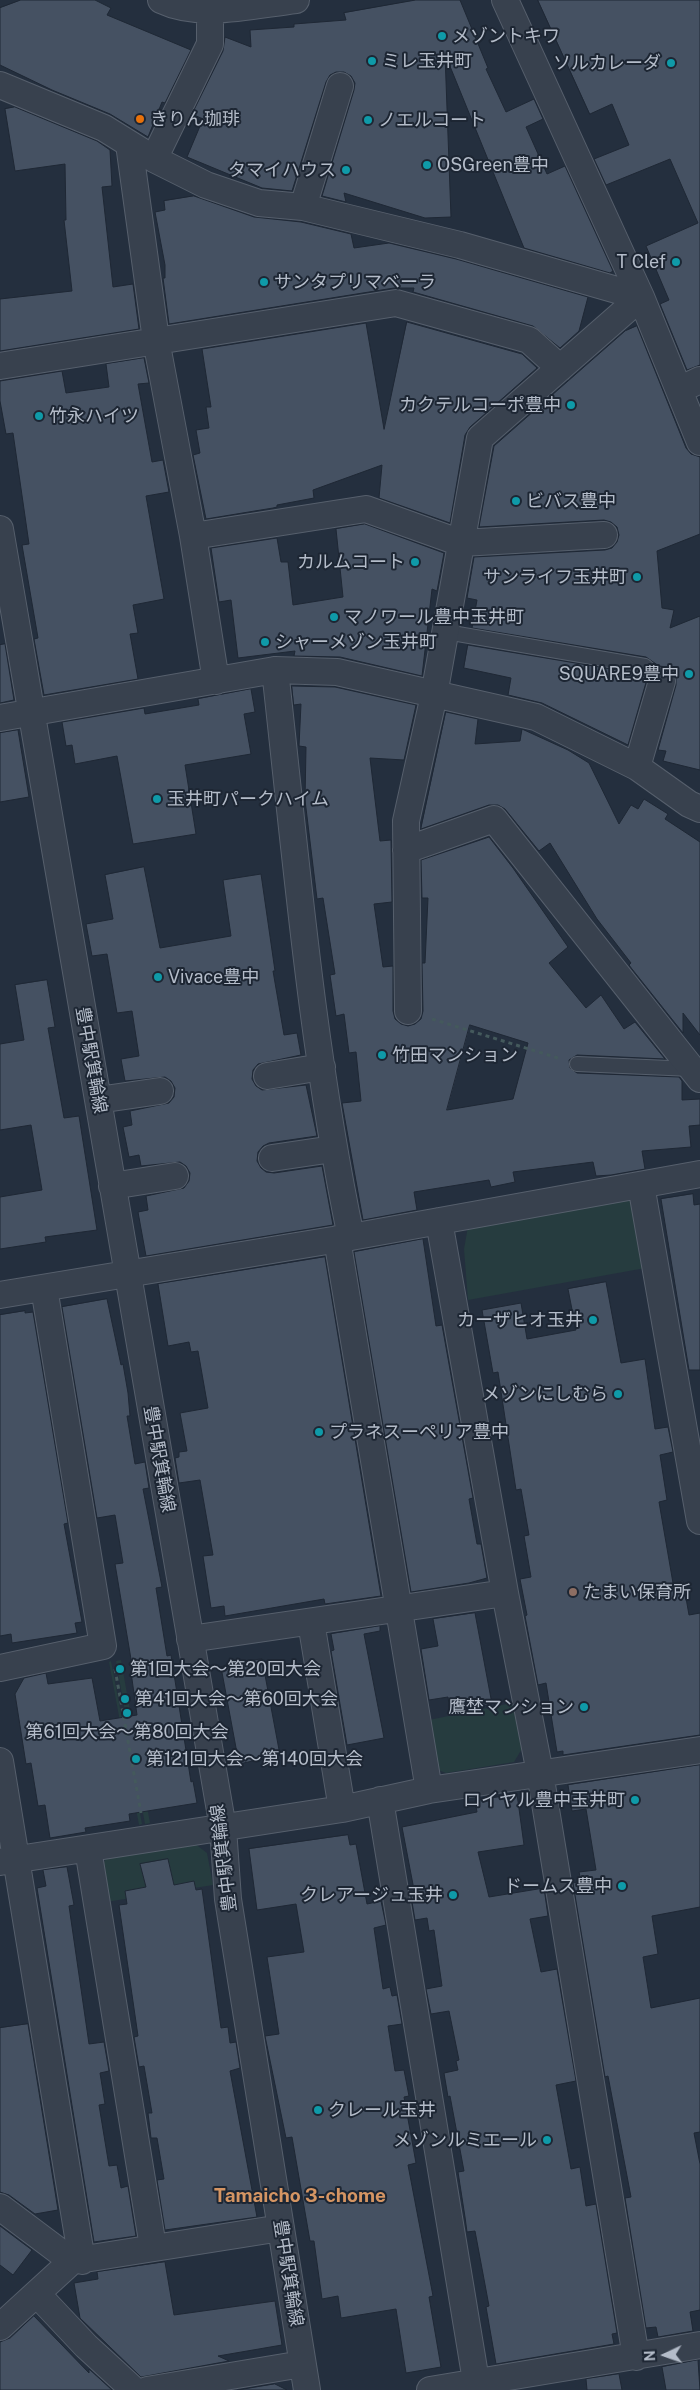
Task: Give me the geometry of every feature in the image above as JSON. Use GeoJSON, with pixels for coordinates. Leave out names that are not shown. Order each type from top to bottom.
{"type":"FeatureCollection","features":[{"type":"Feature","properties":{"kind":"street"},"geometry":{"type":"LineString","coordinates":[[161,0],[176,7],[210,9],[296,0]]}},
{"type":"Feature","properties":{"kind":"street"},"geometry":{"type":"LineString","coordinates":[[505,0],[641,297],[689,385],[700,442]]}},
{"type":"Feature","properties":{"kind":"street"},"geometry":{"type":"LineString","coordinates":[[154,159],[210,44],[210,9]]}},
{"type":"Feature","properties":{"kind":"street"},"geometry":{"type":"LineString","coordinates":[[0,84],[104,128],[154,159],[206,185],[259,203],[303,207],[460,244],[641,297]]}},
{"type":"Feature","properties":{"kind":"street"},"geometry":{"type":"LineString","coordinates":[[303,207],[340,86]]}},
{"type":"Feature","properties":{"kind":"street"},"geometry":{"type":"LineString","coordinates":[[129,144],[156,340],[193,536],[216,680]]}},
{"type":"Feature","properties":{"kind":"street"},"geometry":{"type":"LineString","coordinates":[[408,1011],[406,821],[434,695],[480,438],[641,297]]}},
{"type":"Feature","properties":{"kind":"street"},"geometry":{"type":"LineString","coordinates":[[0,366],[156,340],[396,304],[529,340],[560,368]]}},
{"type":"Feature","properties":{"kind":"street"},"geometry":{"type":"LineString","coordinates":[[193,536],[366,509],[461,543],[604,535]]}},
{"type":"Feature","properties":{"kind":"street","name":"豊中駅箕輪線"},"geometry":{"type":"LineString","coordinates":[[0,529],[222,1828],[228,1899],[307,2390]]}},
{"type":"Feature","properties":{"kind":"street"},"geometry":{"type":"LineString","coordinates":[[0,718],[275,670],[337,672],[536,717],[637,767],[700,809]]}},
{"type":"Feature","properties":{"kind":"street"},"geometry":{"type":"LineString","coordinates":[[275,670],[308,964],[344,1238],[398,1609],[429,1790]]}},
{"type":"Feature","properties":{"kind":"street"},"geometry":{"type":"LineString","coordinates":[[637,767],[662,681]]}},
{"type":"Feature","properties":{"kind":"street"},"geometry":{"type":"LineString","coordinates":[[406,850],[494,819],[696,1074]]}},
{"type":"Feature","properties":{"kind":"street"},"geometry":{"type":"LineString","coordinates":[[267,1076],[322,1066]]}},
{"type":"Feature","properties":{"kind":"street"},"geometry":{"type":"LineString","coordinates":[[98,1100],[160,1092]]}},
{"type":"Feature","properties":{"kind":"street"},"geometry":{"type":"LineString","coordinates":[[272,1158],[333,1149]]}},
{"type":"Feature","properties":{"kind":"street"},"geometry":{"type":"LineString","coordinates":[[0,1295],[344,1238],[700,1174]]}},
{"type":"Feature","properties":{"kind":"street"},"geometry":{"type":"LineString","coordinates":[[112,1186],[175,1176]]}},
{"type":"Feature","properties":{"kind":"street"},"geometry":{"type":"LineString","coordinates":[[641,1184],[700,1521]]}},
{"type":"Feature","properties":{"kind":"street"},"geometry":{"type":"LineString","coordinates":[[439,1221],[505,1593],[540,1773],[636,2357]]}},
{"type":"Feature","properties":{"kind":"street"},"geometry":{"type":"LineString","coordinates":[[0,1668],[103,1646],[44,1288]]}},
{"type":"Feature","properties":{"kind":"street"},"geometry":{"type":"LineString","coordinates":[[190,1639],[505,1593]]}},
{"type":"Feature","properties":{"kind":"street"},"geometry":{"type":"LineString","coordinates":[[311,1622],[342,1809]]}},
{"type":"Feature","properties":{"kind":"street"},"geometry":{"type":"LineString","coordinates":[[8,1861],[342,1809],[429,1790],[700,1750]]}},
{"type":"Feature","properties":{"kind":"street"},"geometry":{"type":"LineString","coordinates":[[0,1761],[8,1861],[77,2261]]}},
{"type":"Feature","properties":{"kind":"street"},"geometry":{"type":"LineString","coordinates":[[380,1800],[476,2381]]}},
{"type":"Feature","properties":{"kind":"street"},"geometry":{"type":"LineString","coordinates":[[88,1849],[153,2247]]}},
{"type":"Feature","properties":{"kind":"street"},"geometry":{"type":"LineString","coordinates":[[0,2207],[77,2261]]}},
{"type":"Feature","properties":{"kind":"street"},"geometry":{"type":"LineString","coordinates":[[0,2327],[77,2261],[153,2247],[282,2228]]}},
{"type":"Feature","properties":{"kind":"street"},"geometry":{"type":"LineString","coordinates":[[37,2294],[86,2346],[134,2390]]}},
{"type":"Feature","properties":{"kind":"street"},"geometry":{"type":"LineString","coordinates":[[430,2390],[476,2381],[565,2379],[636,2357],[700,2345]]}},
{"type":"Feature","properties":{"kind":"street"},"geometry":{"type":"LineString","coordinates":[[147,2390],[302,2364]]}},
{"type":"Feature","properties":{"kind":"lane"},"geometry":{"type":"LineString","coordinates":[[446,632],[645,666],[662,681]]}},
{"type":"Feature","properties":{"kind":"lane"},"geometry":{"type":"LineString","coordinates":[[577,1064],[696,1074]]}},
{"type":"Feature","properties":{"kind":"path"},"geometry":{"type":"LineString","coordinates":[[408,1011],[577,1064]]}},
{"type":"Feature","properties":{"kind":"path"},"geometry":{"type":"LineString","coordinates":[[103,1646],[114,1661],[146,1841]]}},
{"type":"Feature","properties":{"kind":"green space"},"geometry":{"type":"Polygon","coordinates":[[[632,1191],[651,1267],[468,1300],[464,1249],[469,1221],[632,1191]]]}},
{"type":"Feature","properties":{"kind":"green space"},"geometry":{"type":"Polygon","coordinates":[[[121,1660],[150,1823],[145,1824],[116,1661],[121,1660]]]}},
{"type":"Feature","properties":{"kind":"green space"},"geometry":{"type":"Polygon","coordinates":[[[111,1661],[142,1824],[139,1825],[109,1662],[111,1661]]]}},
{"type":"Feature","properties":{"kind":"green space"},"geometry":{"type":"Polygon","coordinates":[[[517,1702],[523,1747],[514,1762],[446,1773],[438,1770],[429,1720],[517,1702]]]}},
{"type":"Feature","properties":{"kind":"green space"},"geometry":{"type":"Polygon","coordinates":[[[194,1843],[207,1853],[213,1885],[106,1902],[101,1867],[107,1857],[194,1843]]]}},
{"type":"Feature","properties":{"kind":"building"},"geometry":{"type":"Polygon","coordinates":[[[21,0],[95,0],[111,8],[107,15],[191,50],[165,103],[162,102],[148,137],[110,114],[52,90],[0,65],[0,8],[21,0]]]}},
{"type":"Feature","properties":{"kind":"building"},"geometry":{"type":"Polygon","coordinates":[[[416,0],[460,0],[488,68],[486,69],[506,112],[534,99],[543,119],[526,127],[547,174],[565,166],[613,271],[610,273],[524,248],[445,54],[451,217],[425,218],[344,193],[346,202],[322,196],[354,90],[355,83],[351,76],[344,72],[336,72],[330,75],[326,82],[292,191],[262,188],[187,157],[203,119],[192,114],[223,51],[225,37],[251,47],[250,30],[294,27],[294,24],[346,20],[344,13],[416,0]]]}},
{"type":"Feature","properties":{"kind":"building"},"geometry":{"type":"Polygon","coordinates":[[[538,0],[700,0],[700,365],[687,370],[660,304],[669,300],[646,246],[698,223],[670,159],[606,185],[594,159],[629,145],[612,104],[590,114],[538,0]]]}},
{"type":"Feature","properties":{"kind":"building"},"geometry":{"type":"Polygon","coordinates":[[[15,107],[97,141],[110,150],[112,186],[102,187],[113,287],[133,284],[139,329],[0,351],[0,299],[72,291],[64,220],[66,220],[65,164],[15,171],[5,109],[15,107]]]}},
{"type":"Feature","properties":{"kind":"building"},"geometry":{"type":"Polygon","coordinates":[[[194,196],[254,217],[301,222],[351,234],[354,248],[389,243],[456,259],[588,297],[579,331],[560,348],[533,326],[413,292],[414,288],[394,288],[169,324],[163,278],[165,278],[165,265],[155,212],[165,210],[164,201],[194,196]]]}},
{"type":"Feature","properties":{"kind":"building"},"geometry":{"type":"Polygon","coordinates":[[[407,322],[522,354],[537,368],[470,427],[465,435],[450,523],[379,498],[382,465],[313,490],[314,498],[277,505],[277,507],[273,508],[206,519],[193,455],[200,453],[196,430],[209,428],[206,407],[211,407],[202,349],[366,323],[384,429],[407,322]]]}},
{"type":"Feature","properties":{"kind":"building"},"geometry":{"type":"Polygon","coordinates":[[[637,326],[686,448],[691,454],[700,457],[700,534],[657,551],[662,608],[674,610],[670,628],[700,616],[700,770],[663,761],[666,751],[658,750],[676,685],[676,677],[672,670],[659,666],[646,657],[472,628],[477,600],[467,598],[474,557],[605,550],[612,548],[617,542],[619,535],[617,527],[611,522],[604,520],[479,527],[494,446],[625,331],[637,326]]]}},
{"type":"Feature","properties":{"kind":"building"},"geometry":{"type":"Polygon","coordinates":[[[144,358],[149,383],[138,384],[152,462],[163,460],[169,492],[146,496],[164,599],[133,605],[138,633],[130,634],[138,679],[44,695],[34,639],[38,638],[22,545],[29,544],[13,433],[6,434],[0,401],[0,381],[62,371],[66,393],[109,387],[106,364],[144,358]]]}},
{"type":"Feature","properties":{"kind":"building"},"geometry":{"type":"Polygon","coordinates":[[[365,524],[444,553],[437,591],[432,589],[422,676],[340,657],[294,656],[295,651],[238,658],[231,600],[219,602],[211,548],[277,538],[281,562],[288,562],[293,605],[343,597],[336,529],[365,524]]]}},
{"type":"Feature","properties":{"kind":"building"},"geometry":{"type":"Polygon","coordinates":[[[5,644],[14,700],[0,703],[0,645],[5,644]]]}},
{"type":"Feature","properties":{"kind":"building"},"geometry":{"type":"Polygon","coordinates":[[[468,645],[641,674],[647,679],[628,745],[542,703],[508,695],[511,678],[464,668],[468,645]]]}},
{"type":"Feature","properties":{"kind":"building"},"geometry":{"type":"Polygon","coordinates":[[[292,686],[335,687],[416,705],[404,760],[370,758],[380,841],[391,840],[392,902],[374,904],[383,967],[393,966],[393,1011],[395,1019],[401,1024],[408,1026],[415,1024],[421,1019],[423,1011],[422,963],[425,963],[428,898],[422,898],[421,860],[489,837],[568,947],[549,963],[586,1008],[601,995],[624,1029],[635,1022],[665,1059],[577,1055],[569,1060],[570,1068],[577,1073],[679,1077],[682,1081],[682,1100],[700,1099],[700,1125],[689,1126],[691,1147],[642,1151],[645,1169],[611,1175],[596,1176],[593,1162],[513,1172],[515,1182],[491,1187],[489,1180],[414,1192],[417,1210],[363,1220],[342,1103],[361,1101],[356,1052],[349,1053],[344,1014],[336,1016],[330,975],[335,974],[323,898],[317,899],[305,800],[306,747],[299,746],[301,704],[294,705],[292,686]],[[470,1025],[447,1110],[513,1099],[528,1043],[470,1025]]]}},
{"type":"Feature","properties":{"kind":"building","name":"玉井町パークハイム"},"geometry":{"type":"Polygon","coordinates":[[[251,689],[255,712],[244,714],[251,754],[185,765],[196,834],[133,844],[117,756],[75,764],[72,745],[66,746],[62,722],[144,708],[145,714],[199,705],[198,699],[251,689]]]}},
{"type":"Feature","properties":{"kind":"building"},"geometry":{"type":"Polygon","coordinates":[[[446,712],[478,719],[475,744],[520,741],[522,729],[568,750],[589,763],[619,824],[631,805],[638,809],[644,799],[668,814],[665,819],[700,842],[700,1035],[683,1013],[683,1033],[632,969],[629,965],[631,963],[597,919],[550,843],[539,851],[505,809],[498,805],[489,805],[421,829],[446,712]]]}},
{"type":"Feature","properties":{"kind":"building"},"geometry":{"type":"Polygon","coordinates":[[[18,730],[29,797],[0,802],[0,733],[18,730]]]}},
{"type":"Feature","properties":{"kind":"building"},"geometry":{"type":"Polygon","coordinates":[[[144,867],[160,948],[231,936],[223,880],[261,874],[275,971],[273,971],[284,1035],[297,1033],[301,1055],[258,1064],[253,1070],[252,1079],[256,1086],[262,1090],[306,1085],[317,1136],[269,1143],[258,1152],[257,1161],[266,1172],[274,1173],[322,1166],[333,1225],[146,1256],[138,1212],[148,1210],[146,1196],[184,1188],[189,1181],[190,1173],[186,1166],[180,1162],[141,1166],[139,1155],[129,1157],[123,1127],[132,1125],[130,1111],[169,1103],[174,1097],[175,1088],[171,1081],[165,1077],[125,1081],[121,1059],[139,1056],[132,1011],[117,1013],[107,954],[92,956],[86,924],[113,919],[105,875],[144,867]]]}},
{"type":"Feature","properties":{"kind":"building"},"geometry":{"type":"Polygon","coordinates":[[[47,980],[55,1027],[48,1028],[64,1118],[79,1116],[97,1230],[45,1237],[46,1242],[0,1249],[0,1197],[42,1190],[31,1125],[0,1130],[0,1044],[24,1040],[15,985],[47,980]]]}},
{"type":"Feature","properties":{"kind":"building"},"geometry":{"type":"Polygon","coordinates":[[[693,1194],[694,1205],[700,1204],[700,1370],[689,1370],[661,1199],[693,1194]]]}},
{"type":"Feature","properties":{"kind":"building"},"geometry":{"type":"Polygon","coordinates":[[[423,1239],[436,1326],[442,1325],[473,1498],[469,1499],[477,1544],[481,1544],[487,1578],[469,1583],[411,1592],[354,1252],[423,1239]]]}},
{"type":"Feature","properties":{"kind":"building","name":"プラネスーペリア豊中"},"geometry":{"type":"Polygon","coordinates":[[[325,1257],[381,1596],[325,1604],[324,1599],[225,1616],[224,1606],[211,1608],[203,1556],[213,1555],[200,1480],[179,1483],[175,1458],[179,1457],[179,1452],[187,1451],[180,1413],[208,1408],[198,1351],[191,1352],[189,1342],[168,1346],[158,1284],[325,1257]]]}},
{"type":"Feature","properties":{"kind":"building"},"geometry":{"type":"Polygon","coordinates":[[[606,1282],[621,1363],[645,1359],[655,1429],[668,1427],[673,1452],[660,1455],[667,1500],[659,1502],[673,1583],[683,1581],[689,1615],[700,1613],[700,1735],[563,1755],[563,1751],[557,1752],[546,1683],[538,1685],[525,1616],[527,1615],[520,1579],[531,1577],[524,1536],[529,1535],[521,1489],[516,1490],[498,1372],[493,1373],[482,1310],[521,1303],[527,1339],[576,1330],[568,1289],[606,1282]]]}},
{"type":"Feature","properties":{"kind":"building"},"geometry":{"type":"Polygon","coordinates":[[[107,1299],[128,1393],[130,1416],[127,1416],[135,1464],[145,1462],[149,1488],[143,1489],[162,1587],[156,1588],[167,1656],[171,1655],[191,1782],[193,1781],[197,1803],[129,1814],[130,1821],[85,1828],[86,1832],[50,1838],[45,1805],[38,1806],[31,1763],[26,1764],[15,1694],[24,1678],[46,1673],[48,1684],[92,1678],[100,1721],[137,1715],[131,1672],[133,1671],[115,1564],[123,1563],[115,1515],[97,1518],[62,1307],[107,1299]]]}},
{"type":"Feature","properties":{"kind":"building"},"geometry":{"type":"Polygon","coordinates":[[[25,1311],[25,1313],[33,1312],[68,1523],[64,1524],[82,1622],[75,1623],[77,1633],[12,1643],[11,1634],[0,1636],[0,1315],[25,1311]]]}},
{"type":"Feature","properties":{"kind":"building"},"geometry":{"type":"Polygon","coordinates":[[[475,1613],[492,1704],[450,1712],[448,1697],[429,1700],[421,1649],[438,1646],[433,1619],[475,1613]]]}},
{"type":"Feature","properties":{"kind":"building"},"geometry":{"type":"Polygon","coordinates":[[[380,1626],[380,1631],[364,1634],[384,1738],[347,1745],[331,1651],[334,1650],[331,1634],[380,1626]]]}},
{"type":"Feature","properties":{"kind":"building"},"geometry":{"type":"Polygon","coordinates":[[[262,1659],[280,1755],[239,1764],[221,1667],[262,1659]]]}},
{"type":"Feature","properties":{"kind":"building"},"geometry":{"type":"Polygon","coordinates":[[[700,1765],[700,1907],[652,1916],[658,1954],[643,1957],[651,2008],[700,1998],[700,2132],[694,2133],[700,2164],[700,2310],[690,2312],[693,2331],[658,2337],[656,2327],[646,2328],[625,2198],[631,2197],[608,2076],[605,2077],[573,1883],[581,1881],[579,1872],[596,1870],[586,1809],[572,1811],[568,1785],[700,1765]]]}},
{"type":"Feature","properties":{"kind":"building"},"geometry":{"type":"Polygon","coordinates":[[[517,1794],[524,1845],[478,1852],[489,1897],[544,1888],[548,1916],[530,1919],[541,1972],[557,1969],[576,2081],[556,2085],[571,2169],[580,2167],[586,2206],[596,2204],[617,2333],[612,2334],[614,2344],[496,2364],[486,2307],[489,2306],[475,2231],[467,2232],[458,2172],[464,2171],[444,2073],[458,2070],[456,2061],[459,2060],[449,2011],[431,2014],[426,1989],[442,1986],[434,1930],[429,1931],[427,1918],[415,1920],[411,1896],[415,1895],[402,1827],[477,1812],[475,1801],[517,1794]]]}},
{"type":"Feature","properties":{"kind":"building"},"geometry":{"type":"Polygon","coordinates":[[[348,1835],[350,1845],[356,1844],[367,1904],[381,1901],[386,1925],[374,1928],[383,1989],[390,1987],[392,1996],[397,1995],[402,2024],[388,2026],[395,2071],[404,2070],[409,2096],[404,2097],[416,2163],[408,2165],[433,2296],[429,2297],[441,2367],[406,2373],[396,2309],[341,2318],[338,2296],[322,2299],[314,2241],[310,2241],[292,2137],[286,2138],[265,2036],[279,2034],[267,1957],[304,1952],[296,1904],[257,1910],[249,1849],[348,1835]]]}},
{"type":"Feature","properties":{"kind":"building"},"geometry":{"type":"Polygon","coordinates":[[[168,1859],[174,1885],[194,1881],[196,1890],[202,1889],[221,2028],[228,2027],[230,2043],[236,2042],[240,2068],[230,2071],[257,2217],[165,2230],[157,2180],[164,2179],[157,2138],[151,2138],[148,2113],[152,2113],[144,2066],[139,2067],[134,2037],[138,2036],[119,1905],[127,1904],[125,1891],[146,1887],[140,1864],[168,1859]]]}},
{"type":"Feature","properties":{"kind":"building"},"geometry":{"type":"Polygon","coordinates":[[[67,1867],[74,1905],[69,1906],[89,2044],[104,2042],[109,2071],[100,2073],[105,2104],[99,2105],[109,2166],[117,2165],[121,2188],[128,2186],[136,2236],[94,2242],[37,1888],[46,1886],[43,1870],[67,1867]]]}},
{"type":"Feature","properties":{"kind":"building"},"geometry":{"type":"Polygon","coordinates":[[[28,2024],[58,2210],[35,2214],[9,2195],[0,2192],[0,2028],[28,2024]]]}},
{"type":"Feature","properties":{"kind":"building"},"geometry":{"type":"Polygon","coordinates":[[[0,2226],[32,2250],[13,2275],[0,2265],[0,2226]]]}},
{"type":"Feature","properties":{"kind":"building"},"geometry":{"type":"Polygon","coordinates":[[[165,2262],[174,2315],[275,2301],[282,2345],[218,2356],[229,2361],[141,2377],[80,2318],[74,2283],[98,2279],[97,2272],[165,2262]]]}},
{"type":"Feature","properties":{"kind":"building"},"geometry":{"type":"Polygon","coordinates":[[[34,2316],[89,2373],[89,2369],[112,2390],[0,2390],[0,2342],[10,2338],[34,2316]]]}},
{"type":"Feature","properties":{"kind":"building"},"geometry":{"type":"Polygon","coordinates":[[[698,2360],[700,2390],[666,2390],[662,2367],[698,2360]]]}},
{"type":"Feature","properties":{"kind":"building"},"geometry":{"type":"Polygon","coordinates":[[[619,2374],[622,2390],[587,2390],[586,2379],[619,2374]]]}},
{"type":"Feature","properties":{"kind":"building"},"geometry":{"type":"Polygon","coordinates":[[[275,2384],[287,2390],[238,2390],[275,2384]]]}},
{"type":"Feature","properties":{"kind":"place","name":"メゾントキワ"},"geometry":{"type":"Point","coordinates":[442,36]}},
{"type":"Feature","properties":{"kind":"place","name":"ミレ玉井町"},"geometry":{"type":"Point","coordinates":[372,61]}},
{"type":"Feature","properties":{"kind":"place","name":"ソルカレーダ"},"geometry":{"type":"Point","coordinates":[671,63]}},
{"type":"Feature","properties":{"kind":"place","name":"きりん珈琲"},"geometry":{"type":"Point","coordinates":[140,119]}},
{"type":"Feature","properties":{"kind":"place","name":"ノエルコート"},"geometry":{"type":"Point","coordinates":[368,120]}},
{"type":"Feature","properties":{"kind":"place","name":"OSGreen豊中"},"geometry":{"type":"Point","coordinates":[427,165]}},
{"type":"Feature","properties":{"kind":"place","name":"タマイハウス"},"geometry":{"type":"Point","coordinates":[346,170]}},
{"type":"Feature","properties":{"kind":"place","name":"T Clef"},"geometry":{"type":"Point","coordinates":[676,262]}},
{"type":"Feature","properties":{"kind":"place","name":"サンタプリマベーラ"},"geometry":{"type":"Point","coordinates":[264,282]}},
{"type":"Feature","properties":{"kind":"place","name":"カクテルコーポ豊中"},"geometry":{"type":"Point","coordinates":[571,405]}},
{"type":"Feature","properties":{"kind":"place","name":"竹永ハイツ"},"geometry":{"type":"Point","coordinates":[39,416]}},
{"type":"Feature","properties":{"kind":"place","name":"ビバス豊中"},"geometry":{"type":"Point","coordinates":[516,501]}},
{"type":"Feature","properties":{"kind":"place","name":"カルムコート"},"geometry":{"type":"Point","coordinates":[415,562]}},
{"type":"Feature","properties":{"kind":"place","name":"サンライフ玉井町"},"geometry":{"type":"Point","coordinates":[637,577]}},
{"type":"Feature","properties":{"kind":"place","name":"マノワール豊中玉井町"},"geometry":{"type":"Point","coordinates":[334,617]}},
{"type":"Feature","properties":{"kind":"place","name":"シャーメゾン玉井町"},"geometry":{"type":"Point","coordinates":[265,642]}},
{"type":"Feature","properties":{"kind":"place","name":"SQUARE9豊中"},"geometry":{"type":"Point","coordinates":[689,674]}},
{"type":"Feature","properties":{"kind":"place","name":"玉井町パークハイム"},"geometry":{"type":"Point","coordinates":[157,799]}},
{"type":"Feature","properties":{"kind":"place","name":"Vivace豊中"},"geometry":{"type":"Point","coordinates":[158,977]}},
{"type":"Feature","properties":{"kind":"place","name":"竹田マンション"},"geometry":{"type":"Point","coordinates":[382,1055]}},
{"type":"Feature","properties":{"kind":"place","name":"カーザヒオ玉井"},"geometry":{"type":"Point","coordinates":[593,1320]}},
{"type":"Feature","properties":{"kind":"place","name":"メゾンにしむら"},"geometry":{"type":"Point","coordinates":[618,1394]}},
{"type":"Feature","properties":{"kind":"place","name":"プラネスーペリア豊中"},"geometry":{"type":"Point","coordinates":[319,1432]}},
{"type":"Feature","properties":{"kind":"place","name":"たまい保育所"},"geometry":{"type":"Point","coordinates":[573,1592]}},
{"type":"Feature","properties":{"kind":"place","name":"第1回大会〜第20回大会"},"geometry":{"type":"Point","coordinates":[120,1669]}},
{"type":"Feature","properties":{"kind":"place","name":"第41回大会〜第60回大会"},"geometry":{"type":"Point","coordinates":[125,1699]}},
{"type":"Feature","properties":{"kind":"place","name":"鷹埜マンション"},"geometry":{"type":"Point","coordinates":[584,1707]}},
{"type":"Feature","properties":{"kind":"place","name":"第61回大会〜第80回大会"},"geometry":{"type":"Point","coordinates":[127,1713]}},
{"type":"Feature","properties":{"kind":"place","name":"第121回大会〜第140回大会"},"geometry":{"type":"Point","coordinates":[136,1759]}},
{"type":"Feature","properties":{"kind":"place","name":"ロイヤル豊中玉井町"},"geometry":{"type":"Point","coordinates":[635,1800]}},
{"type":"Feature","properties":{"kind":"place","name":"ドームス豊中"},"geometry":{"type":"Point","coordinates":[622,1886]}},
{"type":"Feature","properties":{"kind":"place","name":"クレアージュ玉井"},"geometry":{"type":"Point","coordinates":[453,1895]}},
{"type":"Feature","properties":{"kind":"place","name":"クレール玉井"},"geometry":{"type":"Point","coordinates":[318,2110]}},
{"type":"Feature","properties":{"kind":"place","name":"メゾンルミエール"},"geometry":{"type":"Point","coordinates":[547,2140]}},
{"type":"Feature","properties":{"kind":"district","name":"Tamaicho 3-chome"},"geometry":{"type":"Point","coordinates":[300,2196]}}]}
